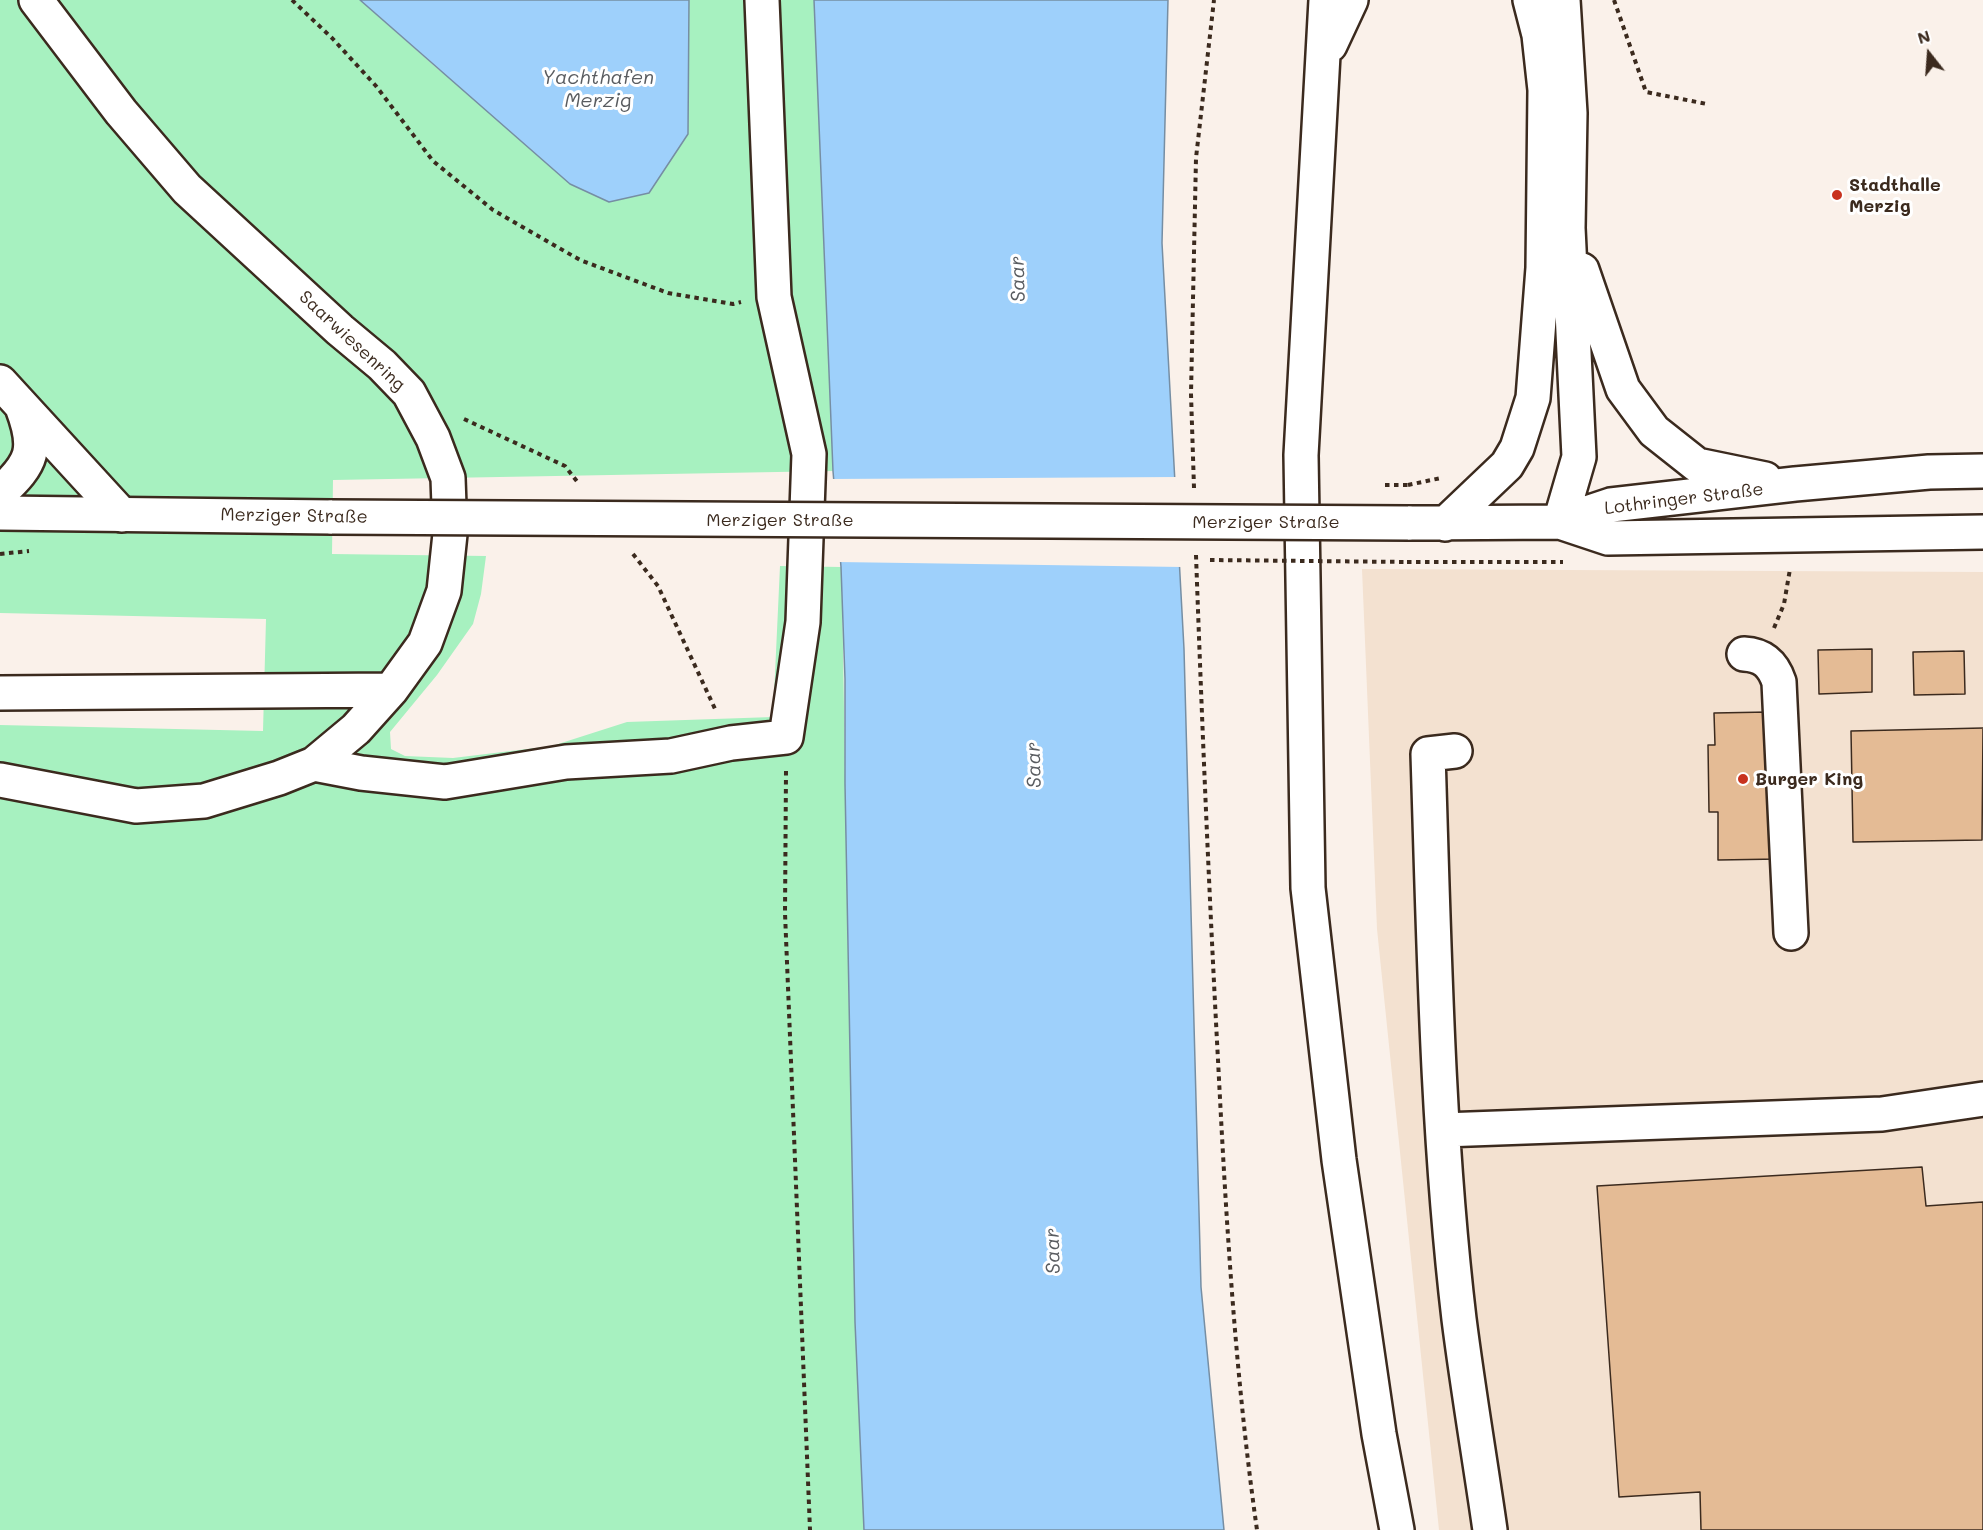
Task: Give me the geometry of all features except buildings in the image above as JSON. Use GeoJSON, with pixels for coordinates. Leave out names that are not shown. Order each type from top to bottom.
{"type":"FeatureCollection","features":[{"type":"Feature","properties":{"kind":"main road","name":"Saarwiesenring"},"geometry":{"type":"LineString","coordinates":[[0,780],[136,806],[204,801],[279,778],[314,764],[356,729],[391,690],[425,643],[444,591],[450,534],[448,478],[433,438],[409,393],[382,365],[340,330],[187,189],[121,112],[36,0]]}},
{"type":"Feature","properties":{"kind":"main road"},"geometry":{"type":"LineString","coordinates":[[314,764],[361,773],[445,782],[566,762],[671,756],[731,742],[786,737],[803,622],[809,454],[774,297],[762,0]]}},
{"type":"Feature","properties":{"kind":"main road"},"geometry":{"type":"LineString","coordinates":[[1326,0],[1301,455],[1308,888],[1340,1160],[1379,1434],[1397,1530]]}},
{"type":"Feature","properties":{"kind":"main road"},"geometry":{"type":"LineString","coordinates":[[1321,66],[1351,0]]}},
{"type":"Feature","properties":{"kind":"main road"},"geometry":{"type":"LineString","coordinates":[[1445,524],[1507,465],[1517,448],[1533,398],[1544,268],[1545,90],[1539,35],[1530,0]]}},
{"type":"Feature","properties":{"kind":"main road"},"geometry":{"type":"LineString","coordinates":[[1560,522],[1579,457],[1568,228],[1570,113],[1563,0]]}},
{"type":"Feature","properties":{"kind":"main road"},"geometry":{"type":"LineString","coordinates":[[1568,228],[1623,389],[1654,431],[1697,465],[1795,484]]}},
{"type":"Feature","properties":{"kind":"main road"},"geometry":{"type":"LineString","coordinates":[[0,493],[26,466],[32,450],[31,430],[10,392]]}},
{"type":"Feature","properties":{"kind":"main road"},"geometry":{"type":"LineString","coordinates":[[10,392],[122,514]]}},
{"type":"Feature","properties":{"kind":"main road","name":"Lothringer Straße"},"geometry":{"type":"LineString","coordinates":[[1560,522],[1611,505],[1795,484],[1929,472],[1983,471]]}},
{"type":"Feature","properties":{"kind":"main road","name":"Merziger Straße"},"geometry":{"type":"LineString","coordinates":[[0,513],[1445,524],[1560,522]]}},
{"type":"Feature","properties":{"kind":"main road","name":"Lothringer Straße"},"geometry":{"type":"LineString","coordinates":[[1560,522],[1608,538],[1983,532]]}},
{"type":"Feature","properties":{"kind":"main road"},"geometry":{"type":"LineString","coordinates":[[1744,654],[1758,656],[1768,662],[1773,667],[1779,682],[1791,933]]}},
{"type":"Feature","properties":{"kind":"main road"},"geometry":{"type":"LineString","coordinates":[[0,693],[391,690]]}},
{"type":"Feature","properties":{"kind":"main road"},"geometry":{"type":"LineString","coordinates":[[1455,751],[1428,754],[1443,1130],[1459,1318],[1490,1530]]}},
{"type":"Feature","properties":{"kind":"main road"},"geometry":{"type":"LineString","coordinates":[[1443,1130],[1882,1114],[1983,1099]]}},
{"type":"Feature","properties":{"kind":"path"},"geometry":{"type":"LineString","coordinates":[[292,0],[332,38],[376,86],[433,161],[493,210],[580,260],[668,293],[733,304],[774,297]]}},
{"type":"Feature","properties":{"kind":"path"},"geometry":{"type":"LineString","coordinates":[[1194,500],[1191,394],[1196,158],[1214,0]]}},
{"type":"Feature","properties":{"kind":"path"},"geometry":{"type":"LineString","coordinates":[[1614,0],[1646,92],[1685,102],[1707,104]]}},
{"type":"Feature","properties":{"kind":"path"},"geometry":{"type":"LineString","coordinates":[[461,418],[565,466]]}},
{"type":"Feature","properties":{"kind":"path"},"geometry":{"type":"LineString","coordinates":[[1196,546],[1205,804],[1227,1226],[1249,1472],[1257,1530]]}},
{"type":"Feature","properties":{"kind":"path"},"geometry":{"type":"LineString","coordinates":[[1744,654],[1774,628],[1786,596],[1791,563]]}},
{"type":"Feature","properties":{"kind":"path"},"geometry":{"type":"LineString","coordinates":[[658,586],[731,742]]}},
{"type":"Feature","properties":{"kind":"path"},"geometry":{"type":"LineString","coordinates":[[786,737],[785,913],[810,1530]]}},
{"type":"Feature","properties":{"kind":"shaded area"},"geometry":{"type":"Polygon","coordinates":[[[1362,569],[1983,572],[1983,1530],[1439,1530],[1377,929],[1362,569]]]}},
{"type":"Feature","properties":{"kind":"green space"},"geometry":{"type":"Polygon","coordinates":[[[0,0],[360,0],[440,71],[688,134],[689,0],[814,0],[833,471],[333,480],[332,554],[486,556],[481,594],[473,624],[437,675],[390,732],[391,749],[405,756],[453,758],[552,746],[627,722],[773,717],[780,566],[841,567],[853,1182],[864,1530],[0,1530],[0,725],[263,731],[266,619],[0,613],[0,0]]]}},
{"type":"Feature","properties":{"kind":"water","name":"Yachthafen Merzig"},"geometry":{"type":"Polygon","coordinates":[[[360,0],[689,0],[688,134],[649,193],[609,202],[570,184],[360,0]]]}},
{"type":"Feature","properties":{"kind":"water","name":"Saar"},"geometry":{"type":"Polygon","coordinates":[[[814,0],[1168,0],[1162,243],[1184,649],[1201,1287],[1224,1530],[864,1530],[855,1322],[845,679],[841,567],[833,471],[814,0]]]}},
{"type":"Feature","properties":{"kind":"pier"},"geometry":{"type":"Polygon","coordinates":[[[1177,477],[1182,567],[838,562],[830,479],[1177,477]]]}},
{"type":"Feature","properties":{"kind":"place","name":"Stadthalle Merzig"},"geometry":{"type":"Point","coordinates":[1837,195]}},
{"type":"Feature","properties":{"kind":"place","name":"Burger King"},"geometry":{"type":"Point","coordinates":[1743,779]}}]}
